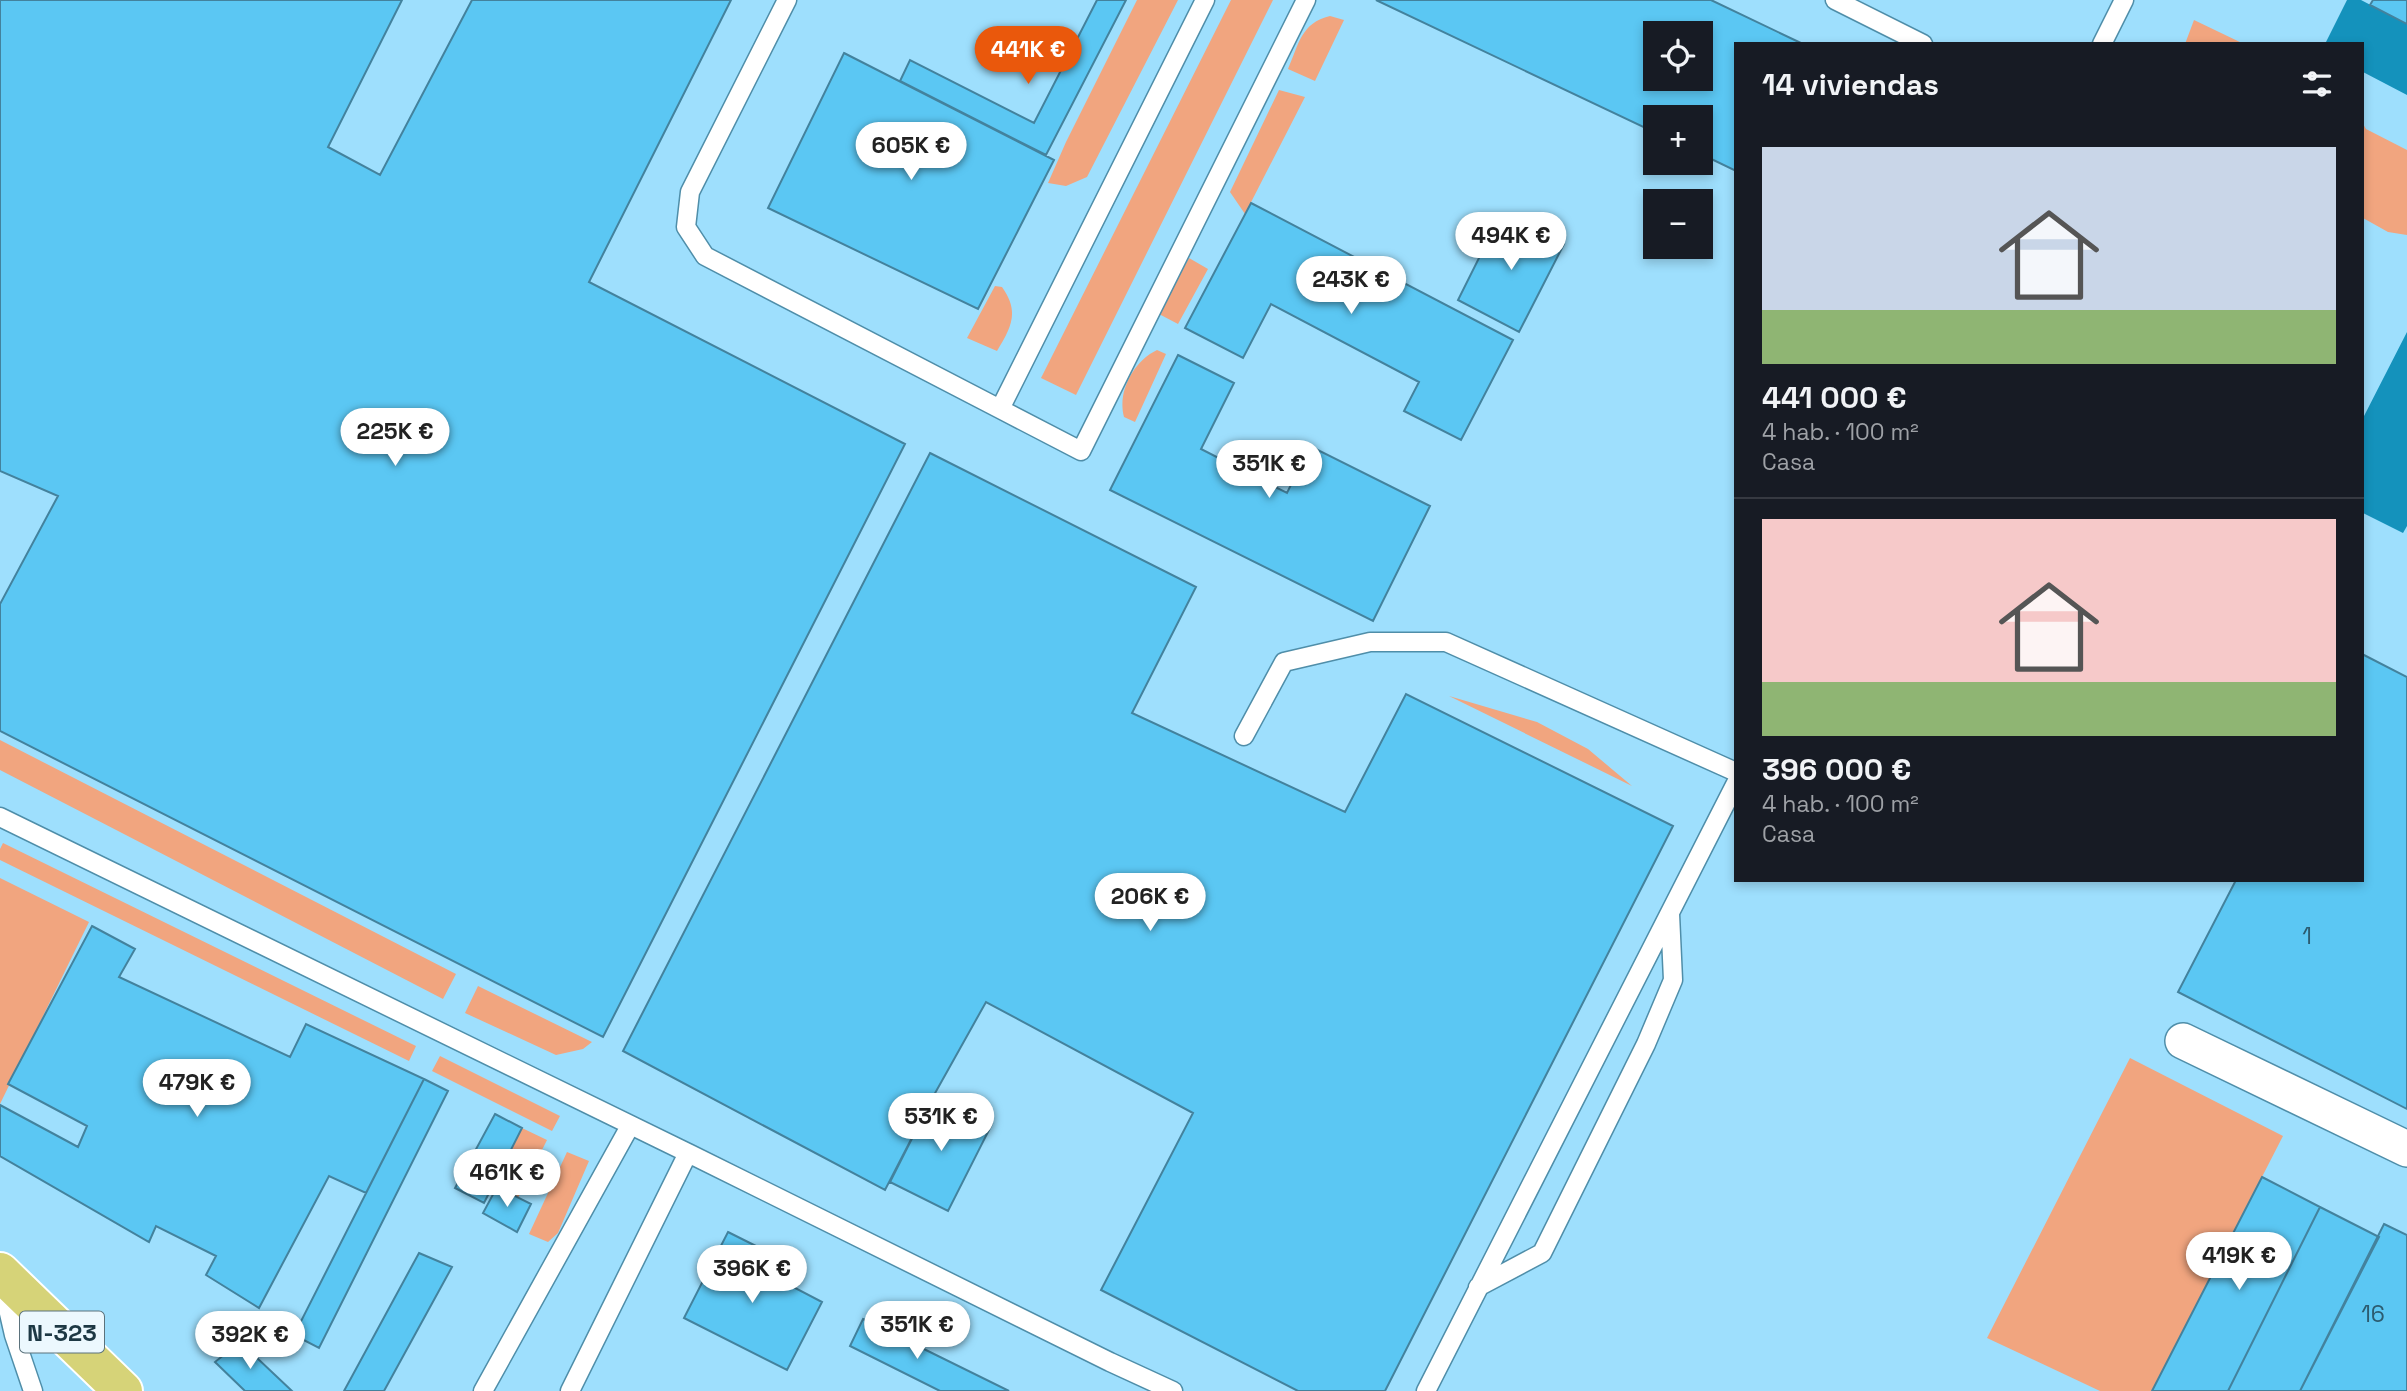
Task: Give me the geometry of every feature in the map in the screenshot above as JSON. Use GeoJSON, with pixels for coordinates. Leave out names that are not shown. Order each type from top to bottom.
{"type":"FeatureCollection","features":[{"type":"Feature","properties":{"kind":"highway","name":"N-323"},"geometry":{"type":"LineString","coordinates":[[0,1272],[124,1391]]}},
{"type":"Feature","properties":{"kind":"street"},"geometry":{"type":"LineString","coordinates":[[2183,1041],[2407,1149]]}},
{"type":"Feature","properties":{"kind":"lane"},"geometry":{"type":"LineString","coordinates":[[788,0],[690,192],[686,227],[705,256],[1081,451],[1306,0]]}},
{"type":"Feature","properties":{"kind":"lane"},"geometry":{"type":"LineString","coordinates":[[1000,408],[1205,0]]}},
{"type":"Feature","properties":{"kind":"lane"},"geometry":{"type":"LineString","coordinates":[[1835,0],[1919,42]]}},
{"type":"Feature","properties":{"kind":"lane"},"geometry":{"type":"LineString","coordinates":[[2103,42],[2124,0]]}},
{"type":"Feature","properties":{"kind":"lane"},"geometry":{"type":"LineString","coordinates":[[1244,736],[1284,662],[1370,642],[1446,642],[1734,771]]}},
{"type":"Feature","properties":{"kind":"lane"},"geometry":{"type":"LineString","coordinates":[[1426,1391],[1734,787]]}},
{"type":"Feature","properties":{"kind":"lane"},"geometry":{"type":"LineString","coordinates":[[0,817],[1168,1390]]}},
{"type":"Feature","properties":{"kind":"lane"},"geometry":{"type":"LineString","coordinates":[[1478,1287],[1542,1253],[1646,1044],[1673,980],[1670,913]]}},
{"type":"Feature","properties":{"kind":"lane"},"geometry":{"type":"LineString","coordinates":[[483,1391],[630,1126]]}},
{"type":"Feature","properties":{"kind":"lane"},"geometry":{"type":"LineString","coordinates":[[569,1391],[688,1153]]}},
{"type":"Feature","properties":{"kind":"lane"},"geometry":{"type":"LineString","coordinates":[[0,1272],[14,1335],[33,1391]]}},
{"type":"Feature","properties":{"kind":"shaded area"},"geometry":{"type":"Polygon","coordinates":[[[1137,0],[1178,0],[1087,177],[1066,186],[1048,183],[1066,142],[1137,0]]]}},
{"type":"Feature","properties":{"kind":"shaded area"},"geometry":{"type":"Polygon","coordinates":[[[1231,0],[1273,0],[1076,395],[1041,378],[1231,0]]]}},
{"type":"Feature","properties":{"kind":"shaded area"},"geometry":{"type":"Polygon","coordinates":[[[1330,16],[1344,20],[1315,81],[1288,69],[1298,43],[1307,29],[1320,19],[1330,16]]]}},
{"type":"Feature","properties":{"kind":"shaded area"},"geometry":{"type":"Polygon","coordinates":[[[2194,20],[2240,42],[2186,42],[2194,20]]]}},
{"type":"Feature","properties":{"kind":"shaded area"},"geometry":{"type":"Polygon","coordinates":[[[1279,90],[1305,97],[1245,214],[1230,192],[1279,90]]]}},
{"type":"Feature","properties":{"kind":"shaded area"},"geometry":{"type":"Polygon","coordinates":[[[2364,126],[2407,150],[2407,235],[2388,232],[2364,219],[2364,126]]]}},
{"type":"Feature","properties":{"kind":"shaded area"},"geometry":{"type":"Polygon","coordinates":[[[1189,258],[1208,269],[1178,324],[1159,314],[1189,258]]]}},
{"type":"Feature","properties":{"kind":"shaded area"},"geometry":{"type":"Polygon","coordinates":[[[995,286],[1002,287],[1008,296],[1012,312],[1012,320],[997,351],[967,338],[995,286]]]}},
{"type":"Feature","properties":{"kind":"shaded area"},"geometry":{"type":"Polygon","coordinates":[[[1157,350],[1166,354],[1135,422],[1124,417],[1122,407],[1125,387],[1141,361],[1157,350]]]}},
{"type":"Feature","properties":{"kind":"shaded area"},"geometry":{"type":"Polygon","coordinates":[[[1449,696],[1537,722],[1588,749],[1632,786],[1449,696]]]}},
{"type":"Feature","properties":{"kind":"shaded area"},"geometry":{"type":"Polygon","coordinates":[[[0,740],[456,974],[443,999],[0,770],[0,740]]]}},
{"type":"Feature","properties":{"kind":"shaded area"},"geometry":{"type":"Polygon","coordinates":[[[3,843],[416,1046],[409,1061],[0,860],[3,843]]]}},
{"type":"Feature","properties":{"kind":"shaded area"},"geometry":{"type":"Polygon","coordinates":[[[0,878],[89,922],[0,1104],[0,878]]]}},
{"type":"Feature","properties":{"kind":"shaded area"},"geometry":{"type":"Polygon","coordinates":[[[478,986],[592,1042],[583,1049],[556,1055],[465,1013],[478,986]]]}},
{"type":"Feature","properties":{"kind":"shaded area"},"geometry":{"type":"Polygon","coordinates":[[[440,1056],[560,1116],[552,1131],[432,1071],[440,1056]]]}},
{"type":"Feature","properties":{"kind":"shaded area"},"geometry":{"type":"Polygon","coordinates":[[[2130,1058],[2283,1136],[2152,1391],[2100,1391],[1987,1338],[2130,1058]]]}},
{"type":"Feature","properties":{"kind":"shaded area"},"geometry":{"type":"Polygon","coordinates":[[[522,1128],[547,1140],[518,1198],[494,1185],[522,1128]]]}},
{"type":"Feature","properties":{"kind":"shaded area"},"geometry":{"type":"Polygon","coordinates":[[[567,1152],[589,1161],[558,1233],[548,1242],[529,1234],[567,1152]]]}},
{"type":"Feature","properties":{"kind":"water"},"geometry":{"type":"Polygon","coordinates":[[[2347,0],[2361,0],[2407,24],[2407,95],[2364,73],[2364,42],[2326,42],[2347,0]]]}},
{"type":"Feature","properties":{"kind":"water"},"geometry":{"type":"Polygon","coordinates":[[[2407,332],[2407,526],[2403,533],[2364,514],[2364,416],[2407,332]]]}},
{"type":"Feature","properties":{"kind":"building"},"geometry":{"type":"Polygon","coordinates":[[[0,0],[402,0],[328,147],[380,175],[472,0],[731,0],[589,282],[905,444],[603,1037],[0,731],[0,604],[58,496],[0,471],[0,0]]]}},
{"type":"Feature","properties":{"kind":"building"},"geometry":{"type":"Polygon","coordinates":[[[1097,0],[1126,0],[1046,155],[900,81],[910,60],[1034,123],[1097,0]]]}},
{"type":"Feature","properties":{"kind":"building"},"geometry":{"type":"Polygon","coordinates":[[[1376,0],[1711,0],[1799,42],[1734,42],[1734,170],[1713,160],[1713,105],[1643,105],[1643,127],[1376,0]]]}},
{"type":"Feature","properties":{"kind":"building"},"geometry":{"type":"Polygon","coordinates":[[[2373,0],[2407,0],[2407,24],[2370,5],[2373,0]]]}},
{"type":"Feature","properties":{"kind":"building"},"geometry":{"type":"Polygon","coordinates":[[[844,53],[1054,160],[978,309],[768,208],[844,53]]]}},
{"type":"Feature","properties":{"kind":"building"},"geometry":{"type":"Polygon","coordinates":[[[1251,203],[1513,340],[1461,440],[1404,411],[1419,382],[1271,304],[1243,358],[1185,328],[1251,203]]]}},
{"type":"Feature","properties":{"kind":"building"},"geometry":{"type":"Polygon","coordinates":[[[1501,214],[1564,244],[1519,332],[1458,300],[1501,214]]]}},
{"type":"Feature","properties":{"kind":"building"},"geometry":{"type":"Polygon","coordinates":[[[1178,355],[1234,383],[1201,449],[1287,493],[1310,446],[1430,506],[1373,621],[1110,490],[1178,355]]]}},
{"type":"Feature","properties":{"kind":"building"},"geometry":{"type":"Polygon","coordinates":[[[930,453],[1196,587],[1132,713],[1345,812],[1406,694],[1673,826],[1385,1391],[1298,1391],[1101,1290],[1193,1113],[986,1002],[885,1190],[623,1051],[930,453]]]}},
{"type":"Feature","properties":{"kind":"building"},"geometry":{"type":"Polygon","coordinates":[[[2364,655],[2407,677],[2407,1109],[2178,992],[2235,882],[2364,882],[2364,655]]]}},
{"type":"Feature","properties":{"kind":"building"},"geometry":{"type":"Polygon","coordinates":[[[92,926],[135,949],[119,977],[290,1057],[306,1024],[424,1079],[366,1193],[329,1176],[259,1308],[206,1275],[216,1256],[156,1226],[149,1242],[0,1156],[0,1105],[78,1147],[87,1126],[8,1084],[92,926]]]}},
{"type":"Feature","properties":{"kind":"building"},"geometry":{"type":"Polygon","coordinates":[[[424,1079],[448,1091],[319,1348],[294,1335],[424,1079]]]}},
{"type":"Feature","properties":{"kind":"building"},"geometry":{"type":"Polygon","coordinates":[[[934,1095],[992,1124],[948,1211],[890,1182],[934,1095]]]}},
{"type":"Feature","properties":{"kind":"building"},"geometry":{"type":"Polygon","coordinates":[[[495,1114],[522,1128],[484,1203],[455,1188],[495,1114]]]}},
{"type":"Feature","properties":{"kind":"building"},"geometry":{"type":"Polygon","coordinates":[[[2262,1177],[2320,1207],[2228,1391],[2152,1391],[2262,1177]]]}},
{"type":"Feature","properties":{"kind":"building"},"geometry":{"type":"Polygon","coordinates":[[[497,1187],[531,1204],[517,1232],[483,1213],[497,1187]]]}},
{"type":"Feature","properties":{"kind":"building"},"geometry":{"type":"Polygon","coordinates":[[[2320,1207],[2379,1237],[2300,1391],[2228,1391],[2320,1207]]]}},
{"type":"Feature","properties":{"kind":"building"},"geometry":{"type":"Polygon","coordinates":[[[2384,1224],[2407,1235],[2407,1391],[2300,1391],[2384,1224]]]}},
{"type":"Feature","properties":{"kind":"building"},"geometry":{"type":"Polygon","coordinates":[[[728,1232],[762,1249],[753,1266],[822,1302],[787,1370],[684,1318],[728,1232]]]}},
{"type":"Feature","properties":{"kind":"building"},"geometry":{"type":"Polygon","coordinates":[[[419,1253],[452,1267],[384,1391],[344,1391],[419,1253]]]}},
{"type":"Feature","properties":{"kind":"building"},"geometry":{"type":"Polygon","coordinates":[[[863,1319],[1009,1391],[940,1391],[850,1346],[863,1319]]]}},
{"type":"Feature","properties":{"kind":"building"},"geometry":{"type":"Polygon","coordinates":[[[240,1342],[292,1391],[245,1391],[215,1362],[240,1342]]]}}]}
